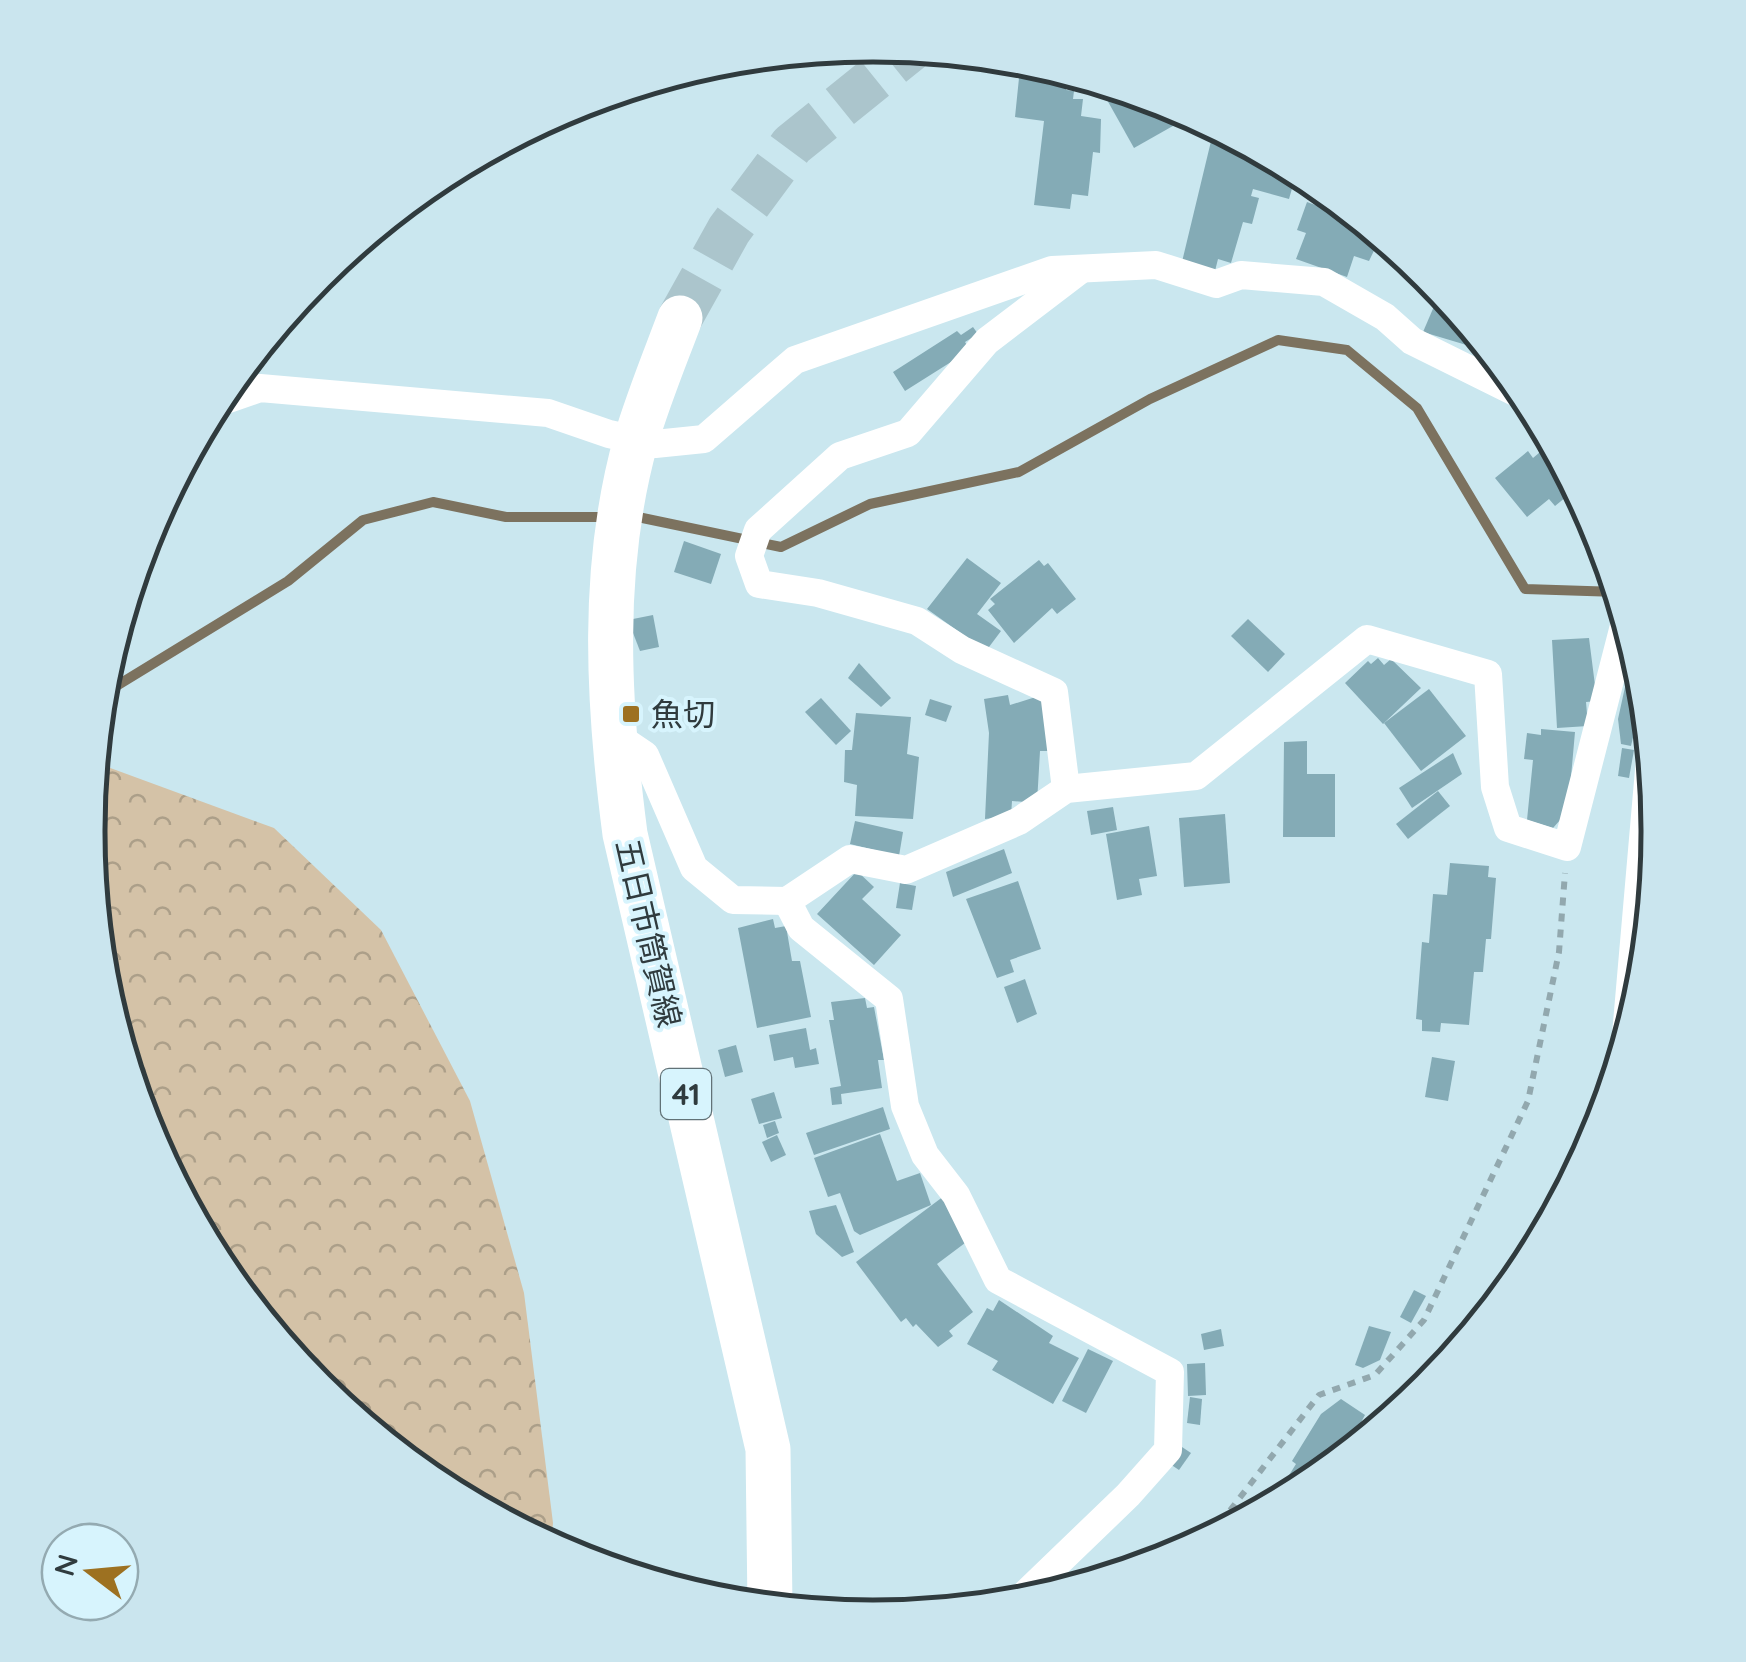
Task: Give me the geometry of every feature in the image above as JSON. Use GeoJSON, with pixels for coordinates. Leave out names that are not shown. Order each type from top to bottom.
{"type":"FeatureCollection","features":[{"type":"Feature","properties":{"kind":"main road","name":"五日市筒賀線"},"geometry":{"type":"LineString","coordinates":[[680,318],[632,458],[612,580],[611,732],[625,834],[768,1448],[770,1592]]}},
{"type":"Feature","properties":{"kind":"street"},"geometry":{"type":"LineString","coordinates":[[241,395],[260,388],[548,413],[632,458],[655,444],[704,439],[795,360],[1052,270],[1156,265],[1216,284],[1241,274],[1324,282],[1385,317],[1412,342],[1498,385]]}},
{"type":"Feature","properties":{"kind":"street"},"geometry":{"type":"LineString","coordinates":[[1066,789],[1054,692],[962,650],[917,620],[818,593],[759,584],[753,543],[840,456],[908,433],[987,341],[1083,268]]}},
{"type":"Feature","properties":{"kind":"street"},"geometry":{"type":"LineString","coordinates":[[611,732],[645,755],[694,868],[733,900],[787,901],[850,859],[906,870],[1019,822],[1066,789],[1196,776],[1368,639],[1488,674],[1495,787],[1508,828],[1566,847],[1619,646]]}},
{"type":"Feature","properties":{"kind":"street"},"geometry":{"type":"LineString","coordinates":[[1635,931],[1640,870]]}},
{"type":"Feature","properties":{"kind":"street"},"geometry":{"type":"LineString","coordinates":[[787,901],[801,928],[889,999],[905,1106],[926,1155],[956,1196],[998,1280],[1170,1372],[1168,1450],[1128,1496],[1039,1581]]}},
{"type":"Feature","properties":{"kind":"path"},"geometry":{"type":"LineString","coordinates":[[1229,1512],[1320,1394],[1375,1375],[1424,1320],[1528,1101],[1559,952],[1566,847]]}},
{"type":"Feature","properties":{"kind":"green space"},"geometry":{"type":"Polygon","coordinates":[[[107,767],[274,828],[381,930],[470,1101],[524,1293],[552,1529],[489,1497],[405,1441],[366,1409],[295,1338],[263,1299],[207,1215],[145,1078],[119,981],[106,881],[107,767]]]}},
{"type":"Feature","properties":{"kind":"building"},"geometry":{"type":"Polygon","coordinates":[[[1019,78],[1066,88],[1074,91],[1073,99],[1083,99],[1081,116],[1101,119],[1100,153],[1093,152],[1088,196],[1072,194],[1070,209],[1034,205],[1044,121],[1015,117],[1019,78]]]}},
{"type":"Feature","properties":{"kind":"building"},"geometry":{"type":"Polygon","coordinates":[[[1107,99],[1175,125],[1134,148],[1107,99]]]}},
{"type":"Feature","properties":{"kind":"building"},"geometry":{"type":"Polygon","coordinates":[[[1211,141],[1292,187],[1289,199],[1253,189],[1251,196],[1259,198],[1252,224],[1243,222],[1231,263],[1218,259],[1214,275],[1181,266],[1211,141]]]}},
{"type":"Feature","properties":{"kind":"building"},"geometry":{"type":"Polygon","coordinates":[[[1307,202],[1322,207],[1375,249],[1369,261],[1354,256],[1347,277],[1296,259],[1306,233],[1297,230],[1307,202]]]}},
{"type":"Feature","properties":{"kind":"building"},"geometry":{"type":"Polygon","coordinates":[[[1434,306],[1469,346],[1423,332],[1434,306]]]}},
{"type":"Feature","properties":{"kind":"building"},"geometry":{"type":"Polygon","coordinates":[[[973,327],[978,334],[965,342],[970,350],[905,391],[893,372],[957,331],[961,335],[973,327]]]}},
{"type":"Feature","properties":{"kind":"building"},"geometry":{"type":"Polygon","coordinates":[[[1528,451],[1533,458],[1541,451],[1565,498],[1555,506],[1549,499],[1527,517],[1495,478],[1528,451]]]}},
{"type":"Feature","properties":{"kind":"building"},"geometry":{"type":"Polygon","coordinates":[[[684,541],[721,554],[711,584],[674,572],[684,541]]]}},
{"type":"Feature","properties":{"kind":"building"},"geometry":{"type":"Polygon","coordinates":[[[967,558],[1001,583],[977,614],[1001,631],[986,651],[927,609],[967,558]]]}},
{"type":"Feature","properties":{"kind":"building"},"geometry":{"type":"Polygon","coordinates":[[[1039,560],[1044,566],[1048,563],[1076,599],[1057,614],[1052,608],[1014,643],[988,610],[995,604],[990,599],[1039,560]]]}},
{"type":"Feature","properties":{"kind":"building"},"geometry":{"type":"Polygon","coordinates":[[[653,615],[659,647],[640,651],[628,620],[653,615]]]}},
{"type":"Feature","properties":{"kind":"building"},"geometry":{"type":"Polygon","coordinates":[[[1248,619],[1285,654],[1268,672],[1231,636],[1248,619]]]}},
{"type":"Feature","properties":{"kind":"building"},"geometry":{"type":"Polygon","coordinates":[[[1589,638],[1597,701],[1586,702],[1588,726],[1557,728],[1552,640],[1589,638]]]}},
{"type":"Feature","properties":{"kind":"building"},"geometry":{"type":"Polygon","coordinates":[[[1378,658],[1384,665],[1391,659],[1421,688],[1383,724],[1345,683],[1368,661],[1371,664],[1378,658]]]}},
{"type":"Feature","properties":{"kind":"building"},"geometry":{"type":"Polygon","coordinates":[[[859,663],[891,698],[881,707],[848,678],[859,663]]]}},
{"type":"Feature","properties":{"kind":"building"},"geometry":{"type":"Polygon","coordinates":[[[1627,680],[1635,730],[1631,746],[1621,744],[1618,719],[1627,680]]]}},
{"type":"Feature","properties":{"kind":"building"},"geometry":{"type":"Polygon","coordinates":[[[1429,689],[1466,736],[1421,771],[1384,723],[1429,689]]]}},
{"type":"Feature","properties":{"kind":"building"},"geometry":{"type":"Polygon","coordinates":[[[1008,695],[1010,705],[1042,695],[1048,751],[1040,751],[1037,803],[1012,801],[1011,816],[985,819],[989,733],[984,699],[1008,695]]]}},
{"type":"Feature","properties":{"kind":"building"},"geometry":{"type":"Polygon","coordinates":[[[821,698],[851,731],[836,745],[805,712],[821,698]]]}},
{"type":"Feature","properties":{"kind":"building"},"geometry":{"type":"Polygon","coordinates":[[[930,699],[952,706],[946,722],[925,715],[930,699]]]}},
{"type":"Feature","properties":{"kind":"building"},"geometry":{"type":"Polygon","coordinates":[[[856,713],[911,717],[907,754],[919,757],[913,819],[855,816],[857,785],[844,782],[845,750],[852,750],[856,713]]]}},
{"type":"Feature","properties":{"kind":"building"},"geometry":{"type":"Polygon","coordinates":[[[1541,729],[1575,732],[1568,811],[1553,828],[1527,820],[1533,760],[1524,759],[1527,733],[1541,735],[1541,729]]]}},
{"type":"Feature","properties":{"kind":"building"},"geometry":{"type":"Polygon","coordinates":[[[1307,741],[1307,774],[1335,774],[1335,837],[1283,837],[1284,742],[1307,741]]]}},
{"type":"Feature","properties":{"kind":"building"},"geometry":{"type":"Polygon","coordinates":[[[1622,748],[1634,750],[1629,778],[1618,776],[1622,748]]]}},
{"type":"Feature","properties":{"kind":"building"},"geometry":{"type":"Polygon","coordinates":[[[1453,753],[1462,774],[1412,808],[1399,788],[1453,753]]]}},
{"type":"Feature","properties":{"kind":"building"},"geometry":{"type":"Polygon","coordinates":[[[1438,791],[1450,806],[1408,839],[1396,824],[1438,791]]]}},
{"type":"Feature","properties":{"kind":"building"},"geometry":{"type":"Polygon","coordinates":[[[1113,807],[1117,830],[1091,835],[1087,811],[1113,807]]]}},
{"type":"Feature","properties":{"kind":"building"},"geometry":{"type":"Polygon","coordinates":[[[1225,814],[1230,883],[1184,887],[1179,818],[1225,814]]]}},
{"type":"Feature","properties":{"kind":"building"},"geometry":{"type":"Polygon","coordinates":[[[855,821],[903,832],[899,856],[850,844],[855,821]]]}},
{"type":"Feature","properties":{"kind":"building"},"geometry":{"type":"Polygon","coordinates":[[[1149,826],[1157,876],[1139,879],[1142,895],[1117,900],[1106,834],[1149,826]]]}},
{"type":"Feature","properties":{"kind":"building"},"geometry":{"type":"Polygon","coordinates":[[[1004,849],[1012,873],[953,897],[946,872],[1004,849]]]}},
{"type":"Feature","properties":{"kind":"building"},"geometry":{"type":"Polygon","coordinates":[[[1450,863],[1489,866],[1488,877],[1496,878],[1491,939],[1486,939],[1483,972],[1474,972],[1469,1025],[1441,1023],[1440,1032],[1422,1031],[1422,1020],[1416,1019],[1422,942],[1429,943],[1433,894],[1447,895],[1450,863]]]}},
{"type":"Feature","properties":{"kind":"building"},"geometry":{"type":"Polygon","coordinates":[[[857,871],[874,887],[862,899],[901,935],[874,965],[817,914],[857,871]]]}},
{"type":"Feature","properties":{"kind":"building"},"geometry":{"type":"Polygon","coordinates":[[[1018,881],[1041,949],[1010,960],[1014,972],[997,978],[966,899],[1018,881]]]}},
{"type":"Feature","properties":{"kind":"building"},"geometry":{"type":"Polygon","coordinates":[[[900,883],[916,886],[912,910],[896,908],[900,883]]]}},
{"type":"Feature","properties":{"kind":"building"},"geometry":{"type":"Polygon","coordinates":[[[773,919],[775,928],[786,926],[792,961],[800,961],[811,1017],[757,1028],[738,928],[773,919]]]}},
{"type":"Feature","properties":{"kind":"building"},"geometry":{"type":"Polygon","coordinates":[[[1025,979],[1037,1014],[1017,1023],[1004,987],[1025,979]]]}},
{"type":"Feature","properties":{"kind":"building"},"geometry":{"type":"Polygon","coordinates":[[[865,998],[867,1008],[874,1007],[884,1060],[878,1060],[882,1088],[841,1094],[842,1104],[832,1105],[830,1088],[841,1086],[829,1020],[834,1020],[831,1002],[865,998]]]}},
{"type":"Feature","properties":{"kind":"building"},"geometry":{"type":"Polygon","coordinates":[[[806,1028],[810,1050],[816,1048],[819,1064],[795,1068],[793,1057],[774,1061],[769,1035],[806,1028]]]}},
{"type":"Feature","properties":{"kind":"building"},"geometry":{"type":"Polygon","coordinates":[[[736,1045],[743,1072],[725,1077],[718,1050],[736,1045]]]}},
{"type":"Feature","properties":{"kind":"building"},"geometry":{"type":"Polygon","coordinates":[[[1432,1057],[1455,1061],[1448,1101],[1425,1097],[1432,1057]]]}},
{"type":"Feature","properties":{"kind":"building"},"geometry":{"type":"Polygon","coordinates":[[[774,1092],[782,1118],[759,1124],[751,1099],[774,1092]]]}},
{"type":"Feature","properties":{"kind":"building"},"geometry":{"type":"Polygon","coordinates":[[[883,1107],[890,1129],[814,1155],[806,1133],[883,1107]]]}},
{"type":"Feature","properties":{"kind":"building"},"geometry":{"type":"Polygon","coordinates":[[[775,1121],[779,1133],[767,1138],[763,1125],[775,1121]]]}},
{"type":"Feature","properties":{"kind":"building"},"geometry":{"type":"Polygon","coordinates":[[[880,1134],[897,1181],[920,1173],[931,1205],[860,1235],[854,1231],[840,1193],[828,1197],[814,1158],[880,1134]]]}},
{"type":"Feature","properties":{"kind":"building"},"geometry":{"type":"Polygon","coordinates":[[[777,1135],[786,1155],[771,1162],[762,1142],[777,1135]]]}},
{"type":"Feature","properties":{"kind":"building"},"geometry":{"type":"Polygon","coordinates":[[[944,1196],[969,1240],[937,1264],[973,1312],[949,1331],[953,1336],[938,1347],[916,1324],[913,1327],[906,1318],[901,1322],[856,1262],[944,1196]]]}},
{"type":"Feature","properties":{"kind":"building"},"geometry":{"type":"Polygon","coordinates":[[[836,1205],[854,1252],[842,1257],[816,1234],[809,1211],[836,1205]]]}},
{"type":"Feature","properties":{"kind":"building"},"geometry":{"type":"Polygon","coordinates":[[[1414,1290],[1426,1296],[1411,1323],[1400,1317],[1414,1290]]]}},
{"type":"Feature","properties":{"kind":"building"},"geometry":{"type":"Polygon","coordinates":[[[999,1300],[1053,1336],[1049,1343],[1079,1358],[1053,1404],[992,1370],[998,1361],[967,1344],[987,1308],[993,1311],[999,1300]]]}},
{"type":"Feature","properties":{"kind":"building"},"geometry":{"type":"Polygon","coordinates":[[[1369,1326],[1391,1332],[1380,1360],[1363,1368],[1355,1365],[1369,1326]]]}},
{"type":"Feature","properties":{"kind":"building"},"geometry":{"type":"Polygon","coordinates":[[[1221,1329],[1224,1346],[1204,1350],[1201,1334],[1221,1329]]]}},
{"type":"Feature","properties":{"kind":"building"},"geometry":{"type":"Polygon","coordinates":[[[1088,1349],[1113,1361],[1086,1413],[1062,1401],[1088,1349]]]}},
{"type":"Feature","properties":{"kind":"building"},"geometry":{"type":"Polygon","coordinates":[[[1205,1363],[1206,1395],[1188,1396],[1187,1364],[1205,1363]]]}},
{"type":"Feature","properties":{"kind":"building"},"geometry":{"type":"Polygon","coordinates":[[[1190,1397],[1202,1399],[1200,1425],[1187,1423],[1190,1397]]]}},
{"type":"Feature","properties":{"kind":"building"},"geometry":{"type":"Polygon","coordinates":[[[1341,1399],[1365,1415],[1359,1426],[1341,1441],[1287,1478],[1296,1464],[1292,1461],[1321,1414],[1341,1399]]]}},
{"type":"Feature","properties":{"kind":"building"},"geometry":{"type":"Polygon","coordinates":[[[1182,1447],[1191,1453],[1179,1470],[1170,1464],[1182,1447]]]}},
{"type":"Feature","properties":{"kind":"waterway"},"geometry":{"type":"LineString","coordinates":[[633,516],[781,547],[870,504],[1019,472],[1150,399],[1278,340],[1347,350],[1417,408],[1525,589],[1603,592]]}},
{"type":"Feature","properties":{"kind":"waterway"},"geometry":{"type":"LineString","coordinates":[[118,685],[288,581],[363,520],[433,502],[506,517],[611,517]]}},
{"type":"Feature","properties":{"kind":"tunnel"},"geometry":{"type":"LineString","coordinates":[[680,318],[729,230],[792,145],[894,63]]}},
{"type":"Feature","properties":{"kind":"place","name":"魚切"},"geometry":{"type":"Point","coordinates":[631,714]}}]}
